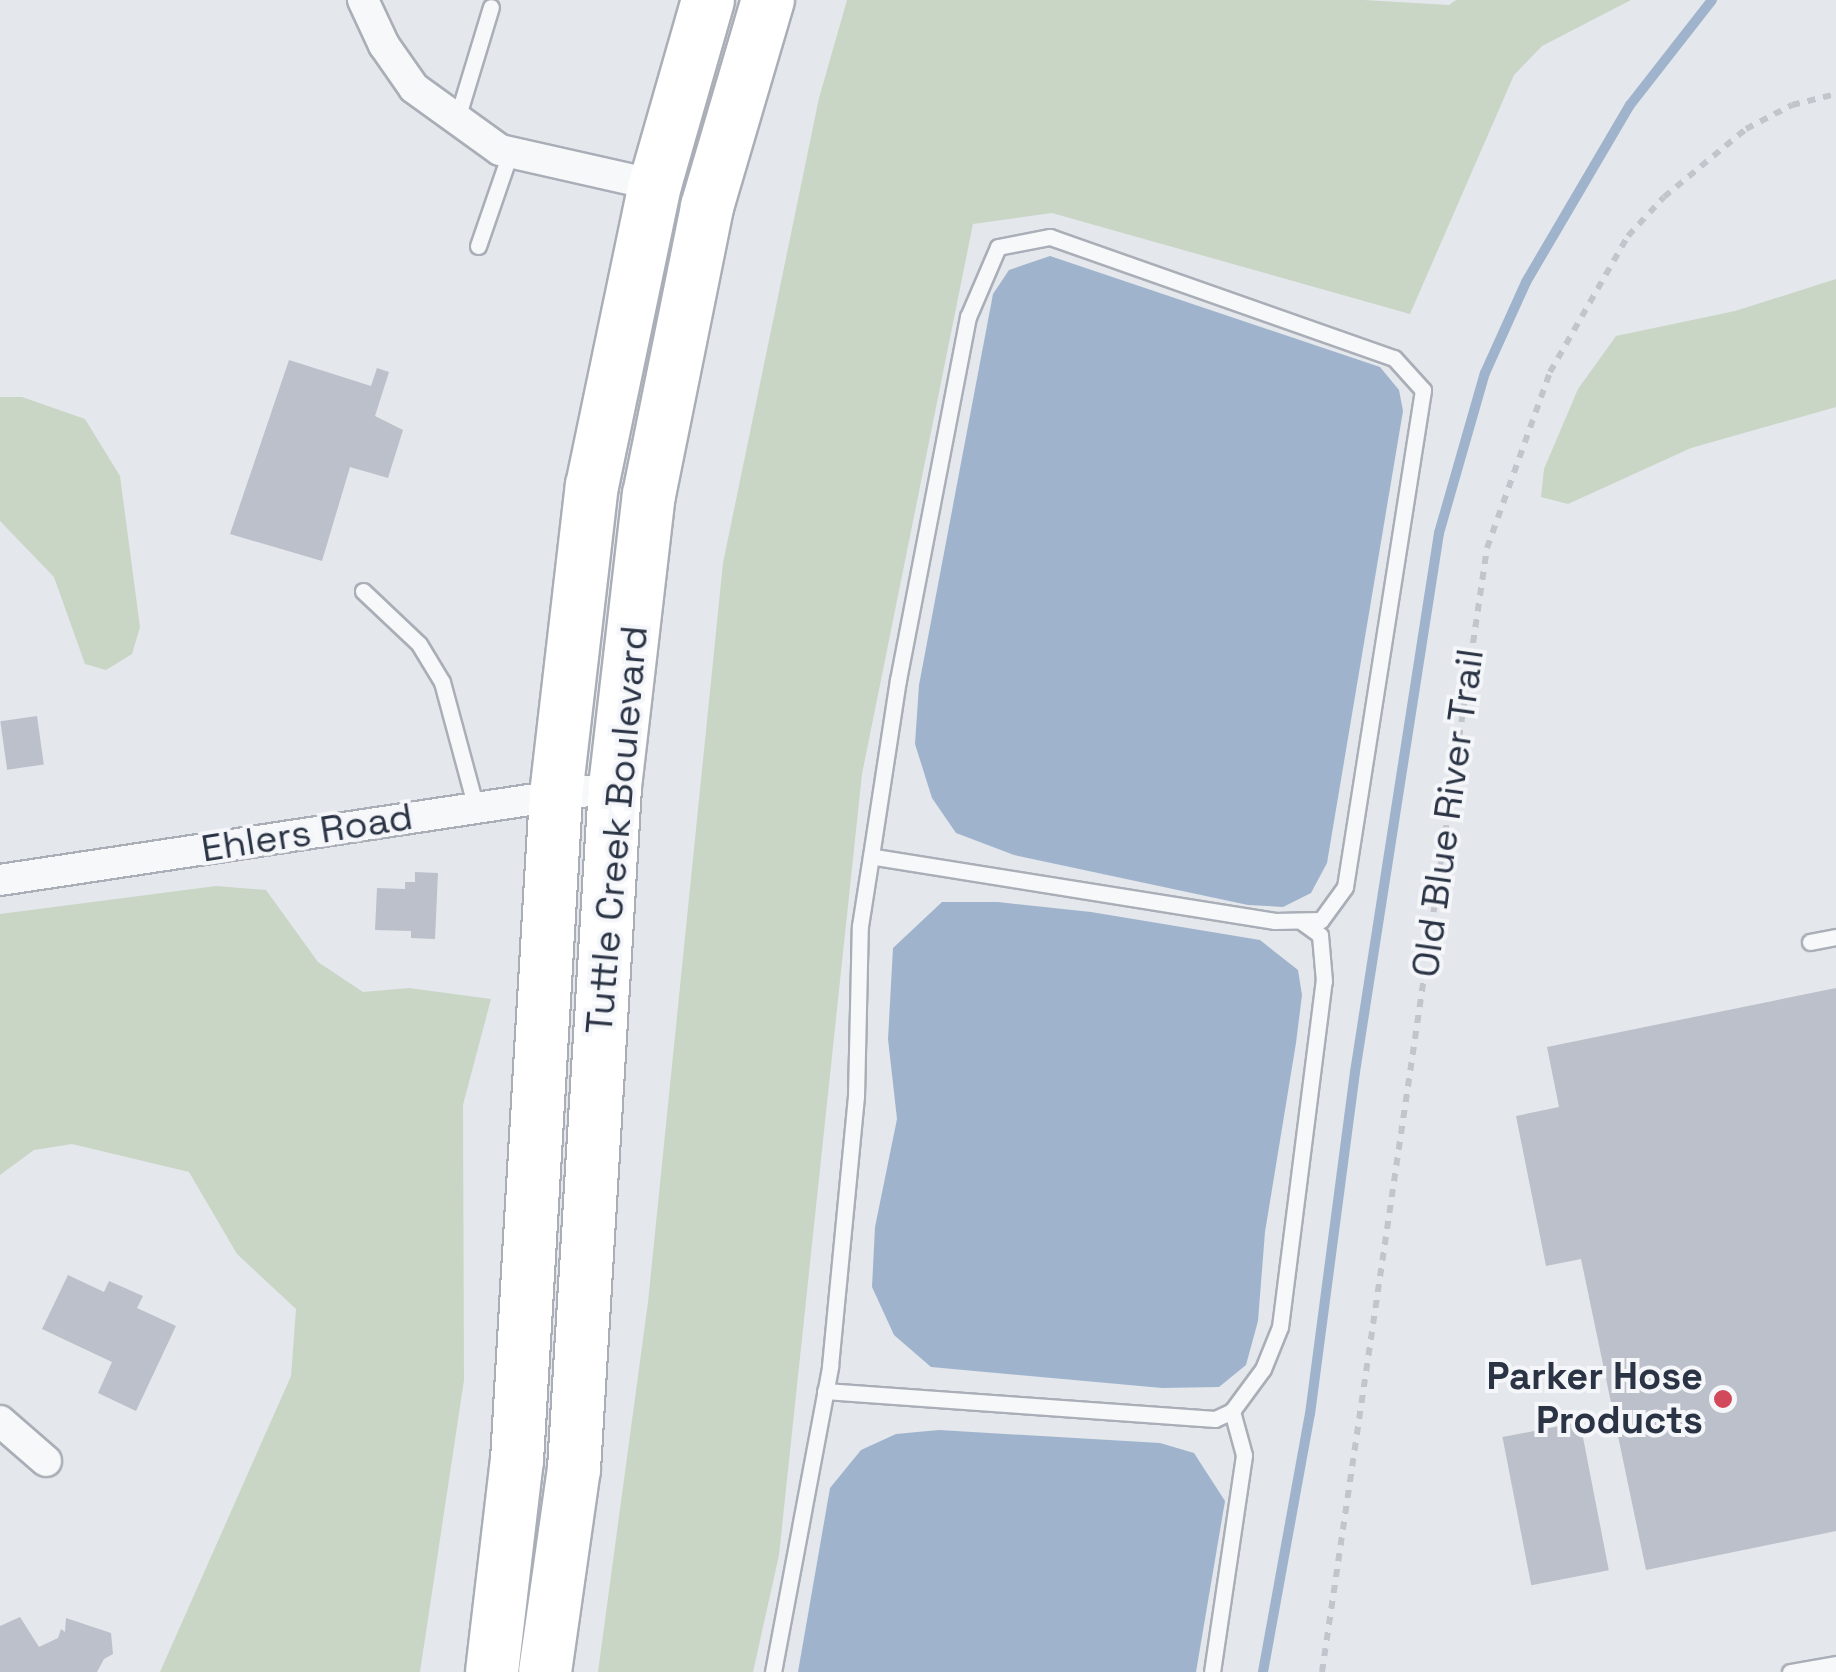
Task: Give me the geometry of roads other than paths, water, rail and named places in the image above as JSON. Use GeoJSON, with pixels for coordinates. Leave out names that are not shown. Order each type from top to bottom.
{"type":"FeatureCollection","features":[{"type":"Feature","properties":{"kind":"highway","name":"Tuttle Creek Boulevard"},"geometry":{"type":"LineString","coordinates":[[492,1672],[517,1460],[556,795],[592,486],[655,185],[708,0]]}},
{"type":"Feature","properties":{"kind":"highway","name":"Tuttle Creek Boulevard"},"geometry":{"type":"LineString","coordinates":[[546,1672],[574,1469],[615,786],[652,476],[706,207],[768,0]]}},
{"type":"Feature","properties":{"kind":"street"},"geometry":{"type":"LineString","coordinates":[[363,0],[384,45],[414,88],[456,122],[510,153],[655,185]]}},
{"type":"Feature","properties":{"kind":"street","name":"Ehlers Road"},"geometry":{"type":"LineString","coordinates":[[0,880],[615,786]]}},
{"type":"Feature","properties":{"kind":"street"},"geometry":{"type":"LineString","coordinates":[[0,1421],[46,1461]]}},
{"type":"Feature","properties":{"kind":"lane"},"geometry":{"type":"LineString","coordinates":[[456,122],[491,7]]}},
{"type":"Feature","properties":{"kind":"lane"},"geometry":{"type":"LineString","coordinates":[[478,246],[510,153]]}},
{"type":"Feature","properties":{"kind":"lane"},"geometry":{"type":"LineString","coordinates":[[773,1672],[824,1391],[856,1096],[860,926],[870,856],[898,680],[968,317],[998,247],[1050,237],[1394,358],[1423,390],[1345,887],[1321,920],[1275,921],[870,856]]}},
{"type":"Feature","properties":{"kind":"lane"},"geometry":{"type":"LineString","coordinates":[[363,591],[420,644],[442,682],[476,808]]}},
{"type":"Feature","properties":{"kind":"lane"},"geometry":{"type":"LineString","coordinates":[[824,1391],[1215,1419],[1232,1411],[1263,1369],[1280,1327],[1324,980],[1320,935],[1302,920]]}},
{"type":"Feature","properties":{"kind":"lane"},"geometry":{"type":"LineString","coordinates":[[1810,942],[1836,937]]}},
{"type":"Feature","properties":{"kind":"lane"},"geometry":{"type":"LineString","coordinates":[[1212,1672],[1244,1455],[1232,1411]]}},
{"type":"Feature","properties":{"kind":"lane"},"geometry":{"type":"LineString","coordinates":[[1790,1672],[1836,1664]]}},
{"type":"Feature","properties":{"kind":"water"},"geometry":{"type":"Polygon","coordinates":[[[1050,256],[1380,367],[1399,390],[1403,411],[1327,863],[1311,893],[1283,907],[1248,905],[1014,855],[956,833],[932,798],[915,744],[919,685],[993,294],[1009,270],[1050,256]]]}},
{"type":"Feature","properties":{"kind":"water"},"geometry":{"type":"Polygon","coordinates":[[[942,902],[998,902],[1091,912],[1260,940],[1298,970],[1302,995],[1265,1232],[1258,1321],[1246,1365],[1219,1387],[1162,1388],[931,1367],[894,1335],[872,1287],[875,1227],[897,1119],[888,1039],[893,948],[942,902]]]}},
{"type":"Feature","properties":{"kind":"water"},"geometry":{"type":"Polygon","coordinates":[[[939,1430],[1160,1443],[1194,1453],[1225,1501],[1196,1672],[798,1672],[830,1488],[861,1450],[896,1434],[939,1430]]]}},
{"type":"Feature","properties":{"kind":"waterway"},"geometry":{"type":"LineString","coordinates":[[1263,1672],[1310,1414],[1355,1072],[1439,533],[1485,373],[1526,282],[1630,105],[1712,0]]}},
{"type":"Feature","properties":{"kind":"place","name":"Parker Hose Products"},"geometry":{"type":"Point","coordinates":[1723,1399]}}]}
